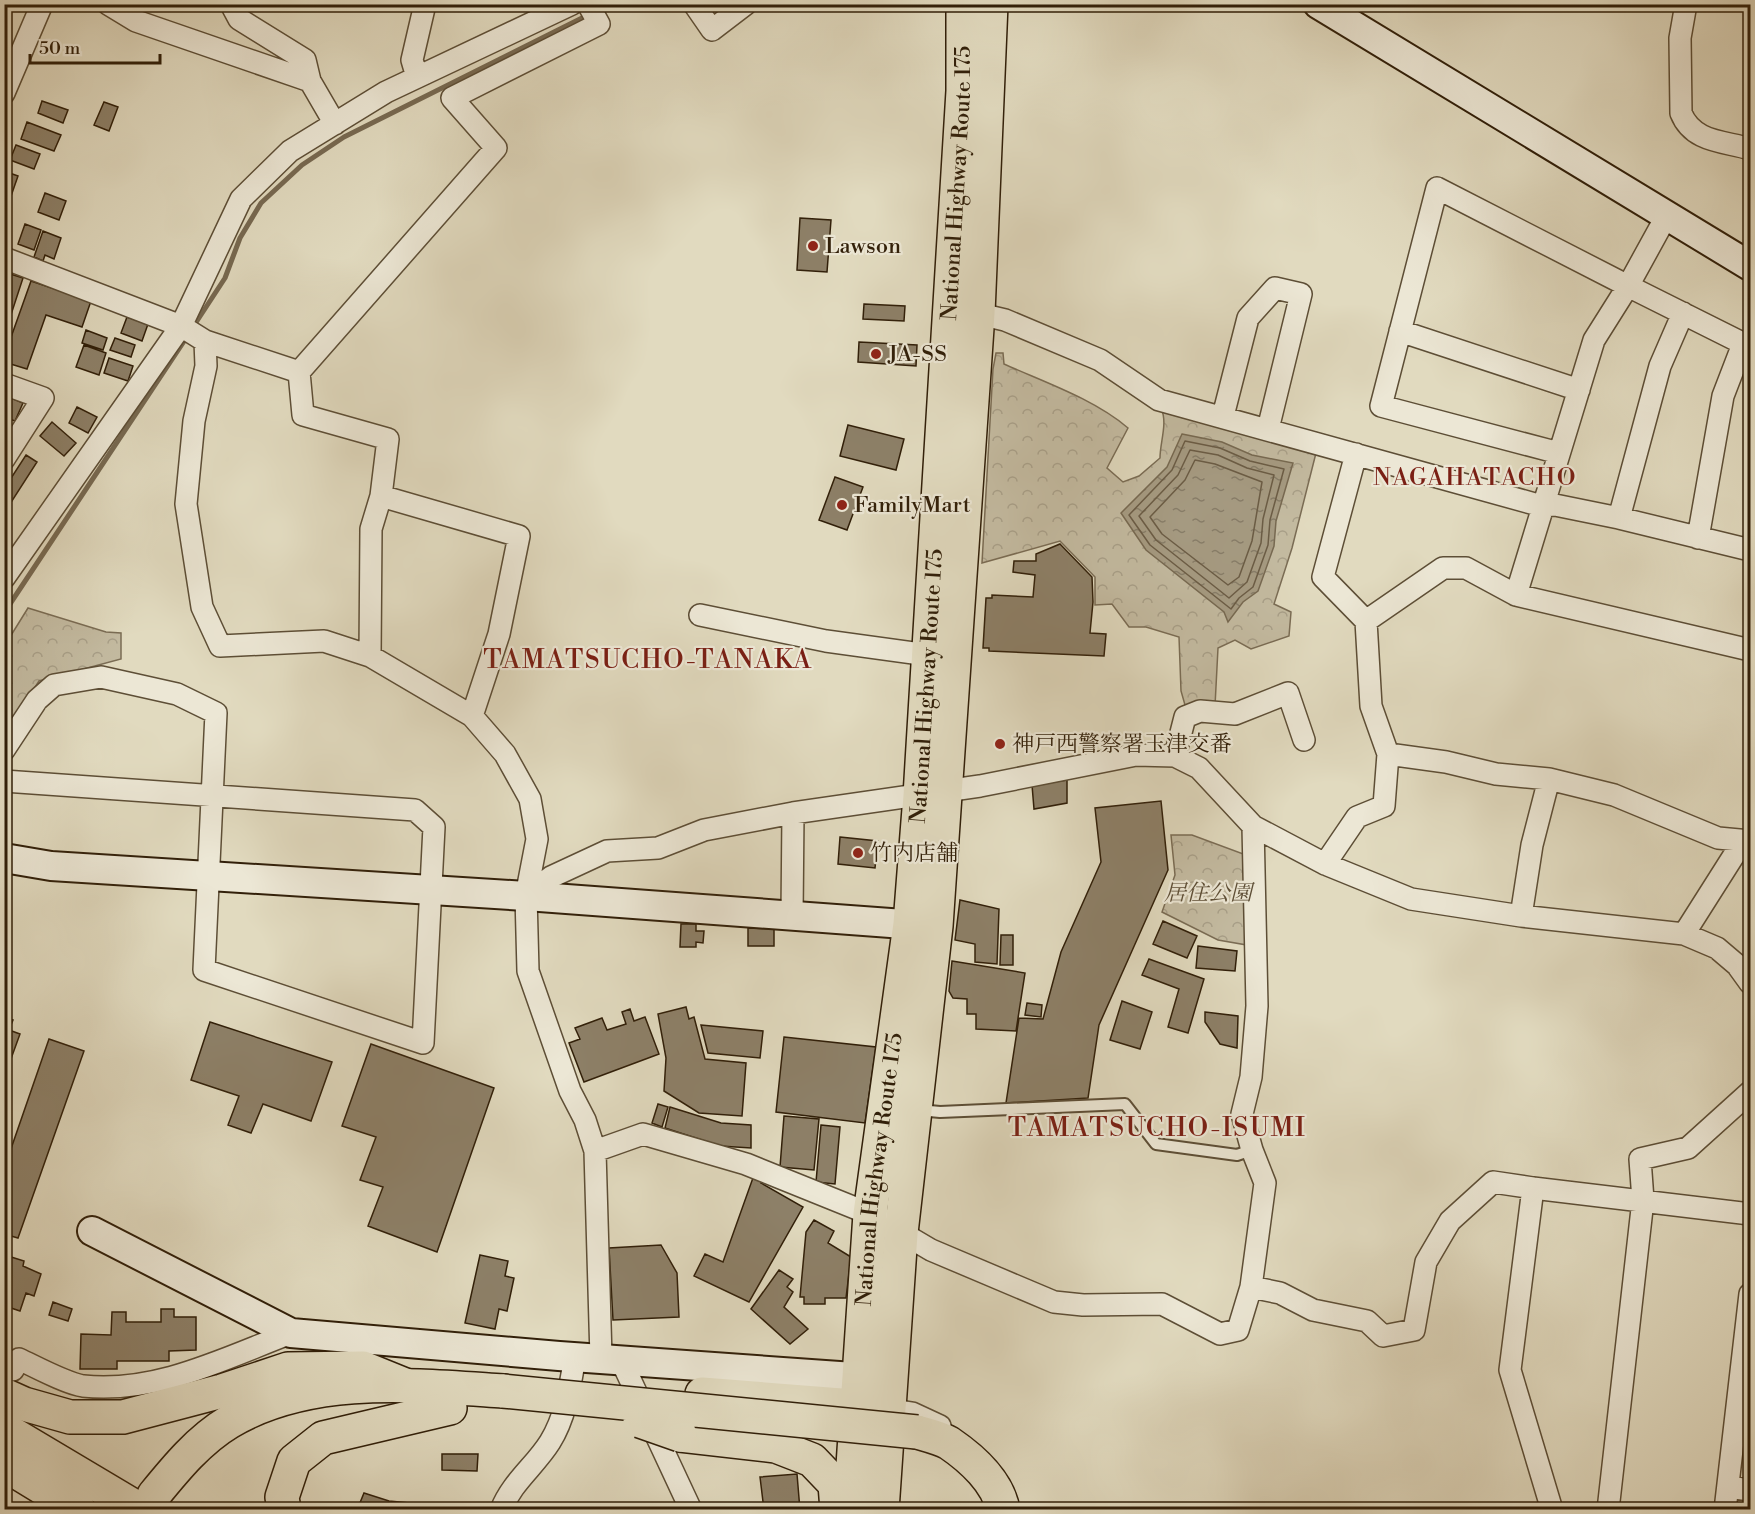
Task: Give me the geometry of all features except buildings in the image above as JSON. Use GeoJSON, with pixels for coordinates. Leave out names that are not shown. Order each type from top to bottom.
{"type":"FeatureCollection","features":[{"type":"Feature","properties":{"kind":"highway","name":"National Highway Route 175"},"geometry":{"type":"LineString","coordinates":[[850,1509],[901,1233],[916,1110],[923,925],[964,310],[963,4]]}},
{"type":"Feature","properties":{"kind":"highway","name":"National Highway Route 175"},"geometry":{"type":"LineString","coordinates":[[933,793],[928,655],[964,310],[992,4]]}},
{"type":"Feature","properties":{"kind":"highway","name":"National Highway Route 175"},"geometry":{"type":"LineString","coordinates":[[882,1509],[883,1459],[873,1393],[870,1214],[923,925]]}},
{"type":"Feature","properties":{"kind":"highway"},"geometry":{"type":"LineString","coordinates":[[10,1369],[24,1404],[70,1417],[123,1417],[222,1391],[288,1369],[363,1368],[405,1385]]}},
{"type":"Feature","properties":{"kind":"highway"},"geometry":{"type":"LineString","coordinates":[[155,1504],[189,1454],[230,1422],[288,1397],[346,1388],[405,1385],[509,1402],[629,1411],[948,1442],[989,1479],[1003,1509]]}},
{"type":"Feature","properties":{"kind":"highway"},"geometry":{"type":"LineString","coordinates":[[629,1411],[702,1394],[873,1393]]}},
{"type":"Feature","properties":{"kind":"highway"},"geometry":{"type":"LineString","coordinates":[[284,1509],[282,1497],[294,1461],[323,1438],[450,1408],[509,1402]]}},
{"type":"Feature","properties":{"kind":"highway"},"geometry":{"type":"LineString","coordinates":[[155,1504],[257,1428],[299,1413],[351,1405],[402,1403],[450,1408]]}},
{"type":"Feature","properties":{"kind":"highway"},"geometry":{"type":"LineString","coordinates":[[629,1411],[680,1435],[776,1446],[812,1460],[835,1484],[837,1509]]}},
{"type":"Feature","properties":{"kind":"highway"},"geometry":{"type":"LineString","coordinates":[[4,1429],[155,1504]]}},
{"type":"Feature","properties":{"kind":"highway"},"geometry":{"type":"LineString","coordinates":[[919,1439],[957,1466],[980,1495],[985,1509]]}},
{"type":"Feature","properties":{"kind":"highway"},"geometry":{"type":"LineString","coordinates":[[883,1459],[889,1492],[889,1509]]}},
{"type":"Feature","properties":{"kind":"highway"},"geometry":{"type":"LineString","coordinates":[[4,1464],[71,1506]]}},
{"type":"Feature","properties":{"kind":"street"},"geometry":{"type":"LineString","coordinates":[[4,93],[42,4]]}},
{"type":"Feature","properties":{"kind":"street"},"geometry":{"type":"LineString","coordinates":[[108,4],[136,21],[310,81]]}},
{"type":"Feature","properties":{"kind":"street"},"geometry":{"type":"LineString","coordinates":[[231,4],[239,18],[305,60],[310,81],[335,124]]}},
{"type":"Feature","properties":{"kind":"street"},"geometry":{"type":"LineString","coordinates":[[370,656],[371,529],[381,496],[388,439],[303,414],[299,372],[496,148],[452,98],[412,60],[425,4]]}},
{"type":"Feature","properties":{"kind":"street"},"geometry":{"type":"LineString","coordinates":[[4,578],[181,326],[241,199],[290,151],[386,92],[572,4]]}},
{"type":"Feature","properties":{"kind":"street"},"geometry":{"type":"LineString","coordinates":[[452,98],[599,24],[588,4]]}},
{"type":"Feature","properties":{"kind":"street"},"geometry":{"type":"LineString","coordinates":[[694,4],[712,30],[746,4]]}},
{"type":"Feature","properties":{"kind":"street"},"geometry":{"type":"LineString","coordinates":[[1318,4],[1750,266]]}},
{"type":"Feature","properties":{"kind":"street"},"geometry":{"type":"LineString","coordinates":[[1686,4],[1680,38],[1681,113],[1685,124],[1719,144],[1750,149]]}},
{"type":"Feature","properties":{"kind":"street"},"geometry":{"type":"LineString","coordinates":[[1559,453],[1381,406],[1437,188],[1747,346],[1723,396],[1698,538]]}},
{"type":"Feature","properties":{"kind":"street"},"geometry":{"type":"LineString","coordinates":[[1516,595],[1594,340],[1628,286],[1667,215]]}},
{"type":"Feature","properties":{"kind":"street"},"geometry":{"type":"LineString","coordinates":[[4,258],[181,326],[205,341],[299,372]]}},
{"type":"Feature","properties":{"kind":"street"},"geometry":{"type":"LineString","coordinates":[[1223,416],[1248,318],[1275,288],[1301,294],[1268,429]]}},
{"type":"Feature","properties":{"kind":"street"},"geometry":{"type":"LineString","coordinates":[[964,310],[1005,320],[1100,360],[1159,400],[1542,506],[1555,505],[1619,518],[1750,550]]}},
{"type":"Feature","properties":{"kind":"street"},"geometry":{"type":"LineString","coordinates":[[1619,518],[1660,366],[1683,313]]}},
{"type":"Feature","properties":{"kind":"street"},"geometry":{"type":"LineString","coordinates":[[1400,331],[1579,390]]}},
{"type":"Feature","properties":{"kind":"street"},"geometry":{"type":"LineString","coordinates":[[205,341],[206,366],[194,421],[186,504],[202,608],[220,646],[324,641],[370,656],[472,716],[505,754],[530,799],[537,839],[526,896],[528,971],[570,1091],[585,1120],[595,1151],[599,1358],[691,1509]]}},
{"type":"Feature","properties":{"kind":"street"},"geometry":{"type":"LineString","coordinates":[[4,384],[43,398],[4,459]]}},
{"type":"Feature","properties":{"kind":"street"},"geometry":{"type":"LineString","coordinates":[[1325,864],[1357,817],[1384,806],[1388,754],[1371,706],[1366,621],[1323,577],[1356,454]]}},
{"type":"Feature","properties":{"kind":"street"},"geometry":{"type":"LineString","coordinates":[[381,496],[519,536],[500,634],[472,716]]}},
{"type":"Feature","properties":{"kind":"street"},"geometry":{"type":"LineString","coordinates":[[1366,621],[1443,568],[1466,568],[1516,595],[1750,650]]}},
{"type":"Feature","properties":{"kind":"street"},"geometry":{"type":"LineString","coordinates":[[700,615],[826,641],[928,655]]}},
{"type":"Feature","properties":{"kind":"street"},"geometry":{"type":"LineString","coordinates":[[4,750],[37,700],[54,685],[101,677],[177,694],[216,713],[211,797],[204,970],[423,1043],[434,827],[415,810],[211,797],[4,780]]}},
{"type":"Feature","properties":{"kind":"street"},"geometry":{"type":"LineString","coordinates":[[1175,756],[1185,717],[1200,711],[1235,714],[1288,693],[1304,740]]}},
{"type":"Feature","properties":{"kind":"street"},"geometry":{"type":"LineString","coordinates":[[1388,754],[1446,762],[1496,774],[1549,779],[1614,795],[1718,838],[1747,841],[1684,934]]}},
{"type":"Feature","properties":{"kind":"street"},"geometry":{"type":"LineString","coordinates":[[526,896],[550,877],[607,851],[658,848],[704,830],[793,813],[933,793],[1136,755],[1175,756],[1199,768],[1253,826],[1325,864],[1411,899],[1521,916],[1684,934],[1716,948],[1737,965],[1750,983]]}},
{"type":"Feature","properties":{"kind":"street"},"geometry":{"type":"LineString","coordinates":[[1521,916],[1532,845],[1549,779]]}},
{"type":"Feature","properties":{"kind":"street"},"geometry":{"type":"LineString","coordinates":[[792,915],[793,813]]}},
{"type":"Feature","properties":{"kind":"street"},"geometry":{"type":"LineString","coordinates":[[595,1151],[643,1134],[746,1164],[870,1214],[931,1250],[1054,1302],[1083,1305],[1162,1304],[1220,1334],[1238,1330],[1251,1287],[1265,1183],[1252,1150],[1242,1114],[1251,1077],[1257,1006],[1253,826]]}},
{"type":"Feature","properties":{"kind":"street"},"geometry":{"type":"LineString","coordinates":[[4,858],[51,866],[526,896],[923,925]]}},
{"type":"Feature","properties":{"kind":"street"},"geometry":{"type":"LineString","coordinates":[[1608,1509],[1643,1200],[1640,1159],[1688,1148],[1750,1092]]}},
{"type":"Feature","properties":{"kind":"street"},"geometry":{"type":"LineString","coordinates":[[1251,1287],[1280,1293],[1313,1310],[1367,1321],[1383,1336],[1414,1330],[1426,1262],[1450,1221],[1493,1182],[1750,1214]]}},
{"type":"Feature","properties":{"kind":"street"},"geometry":{"type":"LineString","coordinates":[[1533,1188],[1510,1370],[1552,1509]]}},
{"type":"Feature","properties":{"kind":"street"},"geometry":{"type":"LineString","coordinates":[[92,1231],[291,1333],[599,1358],[873,1393],[963,1438],[984,1457],[1006,1484],[1013,1509]]}},
{"type":"Feature","properties":{"kind":"street"},"geometry":{"type":"LineString","coordinates":[[1725,1509],[1744,1400],[1750,1303]]}},
{"type":"Feature","properties":{"kind":"street"},"geometry":{"type":"LineString","coordinates":[[10,1369],[81,1386],[132,1386],[171,1379],[291,1333]]}},
{"type":"Feature","properties":{"kind":"street"},"geometry":{"type":"LineString","coordinates":[[501,1509],[508,1492],[550,1442],[565,1410],[599,1358]]}},
{"type":"Feature","properties":{"kind":"street"},"geometry":{"type":"LineString","coordinates":[[1728,1487],[1750,1490]]}},
{"type":"Feature","properties":{"kind":"lane"},"geometry":{"type":"LineString","coordinates":[[916,1110],[940,1112],[1125,1104],[1156,1144],[1237,1155],[1252,1150]]}},
{"type":"Feature","properties":{"kind":"green space"},"geometry":{"type":"Polygon","coordinates":[[[996,353],[1003,353],[1004,364],[1100,408],[1128,428],[1107,468],[1123,482],[1139,476],[1160,458],[1164,426],[1161,408],[1316,453],[1292,548],[1274,604],[1291,612],[1289,636],[1251,649],[1235,640],[1218,648],[1215,706],[1185,705],[1181,691],[1179,637],[1146,627],[1129,627],[1112,604],[1095,605],[1095,577],[1060,541],[982,563],[993,369],[996,353]]]}},
{"type":"Feature","properties":{"kind":"green space"},"geometry":{"type":"Polygon","coordinates":[[[28,608],[106,632],[121,633],[121,659],[39,681],[5,735],[5,645],[28,608]]]}},
{"type":"Feature","properties":{"kind":"green space","name":"居住公園"},"geometry":{"type":"Polygon","coordinates":[[[1171,835],[1192,835],[1246,855],[1247,945],[1218,940],[1162,912],[1175,875],[1171,835]]]}},
{"type":"Feature","properties":{"kind":"water"},"geometry":{"type":"Polygon","coordinates":[[[1182,434],[1222,442],[1252,455],[1293,463],[1276,521],[1274,546],[1258,591],[1243,602],[1228,622],[1224,612],[1146,550],[1121,513],[1167,467],[1182,434]]]}},
{"type":"Feature","properties":{"kind":"waterway"},"geometry":{"type":"LineString","coordinates":[[596,11],[608,4]]}},
{"type":"Feature","properties":{"kind":"waterway"},"geometry":{"type":"LineString","coordinates":[[193,327],[225,278],[240,238],[261,203],[302,165],[344,137],[588,15]]}},
{"type":"Feature","properties":{"kind":"waterway"},"geometry":{"type":"LineString","coordinates":[[4,613],[188,335]]}},
{"type":"Feature","properties":{"kind":"place","name":"Lawson"},"geometry":{"type":"Point","coordinates":[813,246]}},
{"type":"Feature","properties":{"kind":"place","name":"JA-SS"},"geometry":{"type":"Point","coordinates":[876,354]}},
{"type":"Feature","properties":{"kind":"place","name":"FamilyMart"},"geometry":{"type":"Point","coordinates":[842,505]}},
{"type":"Feature","properties":{"kind":"place","name":"神戸西警察署玉津交番"},"geometry":{"type":"Point","coordinates":[1000,744]}},
{"type":"Feature","properties":{"kind":"place","name":"竹内店舗"},"geometry":{"type":"Point","coordinates":[858,853]}},
{"type":"Feature","properties":{"kind":"district","name":"NAGAHATACHO"},"geometry":{"type":"Point","coordinates":[1475,478]}},
{"type":"Feature","properties":{"kind":"district","name":"TAMATSUCHO-TANAKA"},"geometry":{"type":"Point","coordinates":[648,660]}},
{"type":"Feature","properties":{"kind":"district","name":"TAMATSUCHO-ISUMI"},"geometry":{"type":"Point","coordinates":[1157,1128]}}]}
